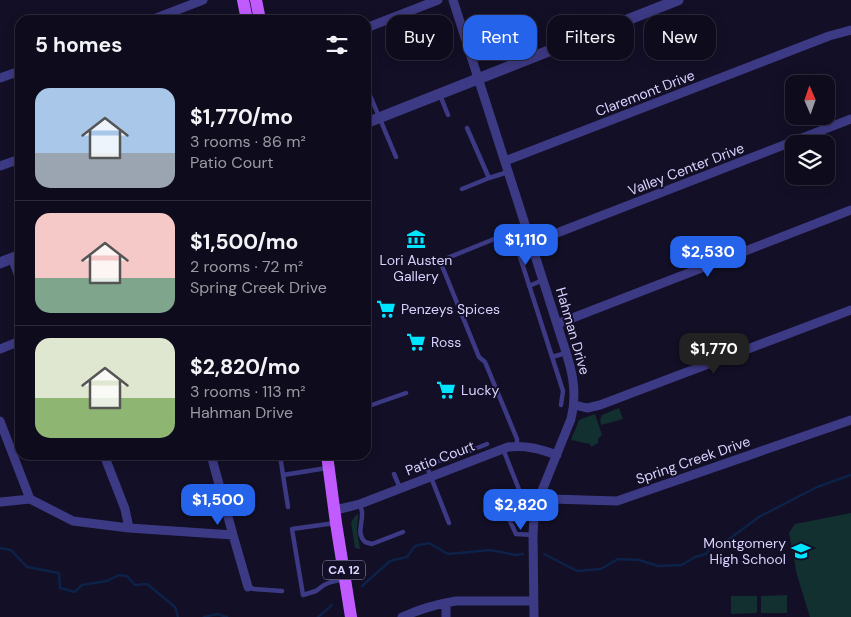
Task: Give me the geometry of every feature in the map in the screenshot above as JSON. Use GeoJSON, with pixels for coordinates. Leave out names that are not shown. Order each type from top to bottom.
{"type":"FeatureCollection","features":[{"type":"Feature","properties":{"kind":"main road"},"geometry":{"type":"LineString","coordinates":[[244,0],[246,15]]}},
{"type":"Feature","properties":{"kind":"main road"},"geometry":{"type":"LineString","coordinates":[[256,0],[259,15]]}},
{"type":"Feature","properties":{"kind":"main road","name":"CA 12"},"geometry":{"type":"LineString","coordinates":[[328,461],[352,617]]}},
{"type":"Feature","properties":{"kind":"street"},"geometry":{"type":"LineString","coordinates":[[164,15],[203,0]]}},
{"type":"Feature","properties":{"kind":"street"},"geometry":{"type":"LineString","coordinates":[[371,26],[438,0]]}},
{"type":"Feature","properties":{"kind":"street","name":"Hahman Drive"},"geometry":{"type":"LineString","coordinates":[[453,0],[544,280],[572,370],[575,390],[575,405],[571,419],[539,499],[534,518],[534,617]]}},
{"type":"Feature","properties":{"kind":"street"},"geometry":{"type":"LineString","coordinates":[[371,120],[678,0]]}},
{"type":"Feature","properties":{"kind":"street","name":"Claremont Drive"},"geometry":{"type":"LineString","coordinates":[[506,161],[829,36],[851,30]]}},
{"type":"Feature","properties":{"kind":"street"},"geometry":{"type":"LineString","coordinates":[[0,78],[15,73]]}},
{"type":"Feature","properties":{"kind":"street","name":"Valley Center Drive"},"geometry":{"type":"LineString","coordinates":[[531,244],[851,119]]}},
{"type":"Feature","properties":{"kind":"street"},"geometry":{"type":"LineString","coordinates":[[0,166],[15,161]]}},
{"type":"Feature","properties":{"kind":"street"},"geometry":{"type":"LineString","coordinates":[[557,324],[851,210]]}},
{"type":"Feature","properties":{"kind":"street"},"geometry":{"type":"LineString","coordinates":[[0,263],[15,257]]}},
{"type":"Feature","properties":{"kind":"street"},"geometry":{"type":"LineString","coordinates":[[575,405],[587,408],[616,399],[851,310]]}},
{"type":"Feature","properties":{"kind":"street"},"geometry":{"type":"LineString","coordinates":[[0,349],[15,343]]}},
{"type":"Feature","properties":{"kind":"street","name":"Spring Creek Drive"},"geometry":{"type":"LineString","coordinates":[[539,499],[617,501],[851,420]]}},
{"type":"Feature","properties":{"kind":"street"},"geometry":{"type":"LineString","coordinates":[[0,421],[30,499]]}},
{"type":"Feature","properties":{"kind":"street","name":"Patio Court"},"geometry":{"type":"LineString","coordinates":[[335,516],[348,508],[503,449],[517,446],[535,448],[557,455]]}},
{"type":"Feature","properties":{"kind":"street"},"geometry":{"type":"LineString","coordinates":[[106,460],[125,509],[129,528]]}},
{"type":"Feature","properties":{"kind":"street"},"geometry":{"type":"LineString","coordinates":[[212,460],[248,587]]}},
{"type":"Feature","properties":{"kind":"street"},"geometry":{"type":"LineString","coordinates":[[1,502],[30,499],[72,521],[129,528],[232,535]]}},
{"type":"Feature","properties":{"kind":"street"},"geometry":{"type":"LineString","coordinates":[[402,617],[427,607],[456,601],[534,601]]}},
{"type":"Feature","properties":{"kind":"street"},"geometry":{"type":"LineString","coordinates":[[446,603],[446,617]]}},
{"type":"Feature","properties":{"kind":"lane"},"geometry":{"type":"LineString","coordinates":[[440,94],[448,115]]}},
{"type":"Feature","properties":{"kind":"lane"},"geometry":{"type":"LineString","coordinates":[[371,97],[396,156]]}},
{"type":"Feature","properties":{"kind":"lane"},"geometry":{"type":"LineString","coordinates":[[467,128],[489,178]]}},
{"type":"Feature","properties":{"kind":"lane"},"geometry":{"type":"LineString","coordinates":[[462,189],[508,172]]}},
{"type":"Feature","properties":{"kind":"lane"},"geometry":{"type":"LineString","coordinates":[[513,236],[528,231]]}},
{"type":"Feature","properties":{"kind":"lane"},"geometry":{"type":"LineString","coordinates":[[517,446],[517,439],[493,380],[485,362],[480,357],[440,262],[509,233],[513,236],[563,392],[561,405]]}},
{"type":"Feature","properties":{"kind":"lane"},"geometry":{"type":"LineString","coordinates":[[529,286],[544,280]]}},
{"type":"Feature","properties":{"kind":"lane"},"geometry":{"type":"LineString","coordinates":[[552,357],[566,353]]}},
{"type":"Feature","properties":{"kind":"lane"},"geometry":{"type":"LineString","coordinates":[[371,405],[406,393]]}},
{"type":"Feature","properties":{"kind":"lane"},"geometry":{"type":"LineString","coordinates":[[449,523],[425,462],[432,463],[450,458],[487,444]]}},
{"type":"Feature","properties":{"kind":"lane"},"geometry":{"type":"LineString","coordinates":[[503,449],[522,497],[539,499]]}},
{"type":"Feature","properties":{"kind":"lane"},"geometry":{"type":"LineString","coordinates":[[281,460],[288,507]]}},
{"type":"Feature","properties":{"kind":"lane"},"geometry":{"type":"LineString","coordinates":[[283,475],[328,461]]}},
{"type":"Feature","properties":{"kind":"lane"},"geometry":{"type":"LineString","coordinates":[[394,474],[400,488]]}},
{"type":"Feature","properties":{"kind":"lane"},"geometry":{"type":"LineString","coordinates":[[360,504],[362,514],[360,535],[365,542],[372,544],[403,532]]}},
{"type":"Feature","properties":{"kind":"lane"},"geometry":{"type":"LineString","coordinates":[[335,516],[292,529],[303,595],[316,591],[331,582],[345,579]]}},
{"type":"Feature","properties":{"kind":"lane"},"geometry":{"type":"LineString","coordinates":[[533,534],[516,534],[510,521],[522,516],[534,518]]}},
{"type":"Feature","properties":{"kind":"lane"},"geometry":{"type":"LineString","coordinates":[[248,587],[282,591]]}},
{"type":"Feature","properties":{"kind":"green space"},"geometry":{"type":"Polygon","coordinates":[[[619,408],[623,419],[601,425],[602,415],[619,408]]]}},
{"type":"Feature","properties":{"kind":"green space"},"geometry":{"type":"Polygon","coordinates":[[[595,414],[602,435],[598,439],[598,443],[591,447],[590,444],[571,440],[579,420],[595,414]]]}},
{"type":"Feature","properties":{"kind":"green space"},"geometry":{"type":"Polygon","coordinates":[[[851,513],[851,617],[810,617],[797,575],[789,533],[795,524],[851,513]]]}},
{"type":"Feature","properties":{"kind":"green space"},"geometry":{"type":"Polygon","coordinates":[[[358,514],[357,530],[360,549],[355,548],[351,522],[358,514]]]}},
{"type":"Feature","properties":{"kind":"green space"},"geometry":{"type":"Polygon","coordinates":[[[787,595],[787,613],[761,613],[761,596],[787,595]]]}},
{"type":"Feature","properties":{"kind":"green space"},"geometry":{"type":"Polygon","coordinates":[[[731,596],[757,596],[757,613],[731,614],[731,596]]]}},
{"type":"Feature","properties":{"kind":"waterway"},"geometry":{"type":"LineString","coordinates":[[544,554],[577,571],[601,569],[618,559],[639,560],[658,566],[682,565],[695,557],[706,554],[710,548],[721,545],[759,517],[817,487],[851,475]]}},
{"type":"Feature","properties":{"kind":"waterway"},"geometry":{"type":"LineString","coordinates":[[362,586],[390,561],[407,557],[415,546],[429,543],[448,554],[490,550],[516,555],[523,554]]}},
{"type":"Feature","properties":{"kind":"waterway"},"geometry":{"type":"LineString","coordinates":[[0,548],[11,550],[27,567],[59,573],[60,588],[75,592],[82,585],[107,581],[119,575],[127,576],[135,585],[147,584],[175,607],[178,617]]}},
{"type":"Feature","properties":{"kind":"waterway"},"geometry":{"type":"LineString","coordinates":[[318,617],[332,605]]}},
{"type":"Feature","properties":{"kind":"waterway"},"geometry":{"type":"LineString","coordinates":[[204,617],[217,614],[227,617]]}},
{"type":"Feature","properties":{"kind":"place","name":"Lori Austen Gallery"},"geometry":{"type":"Point","coordinates":[416,239]}},
{"type":"Feature","properties":{"kind":"place","name":"Penzeys Spices"},"geometry":{"type":"Point","coordinates":[386,309]}},
{"type":"Feature","properties":{"kind":"place","name":"Ross"},"geometry":{"type":"Point","coordinates":[416,342]}},
{"type":"Feature","properties":{"kind":"place","name":"Lucky"},"geometry":{"type":"Point","coordinates":[446,390]}},
{"type":"Feature","properties":{"kind":"place","name":"Montgomery High School"},"geometry":{"type":"Point","coordinates":[801,551]}}]}
